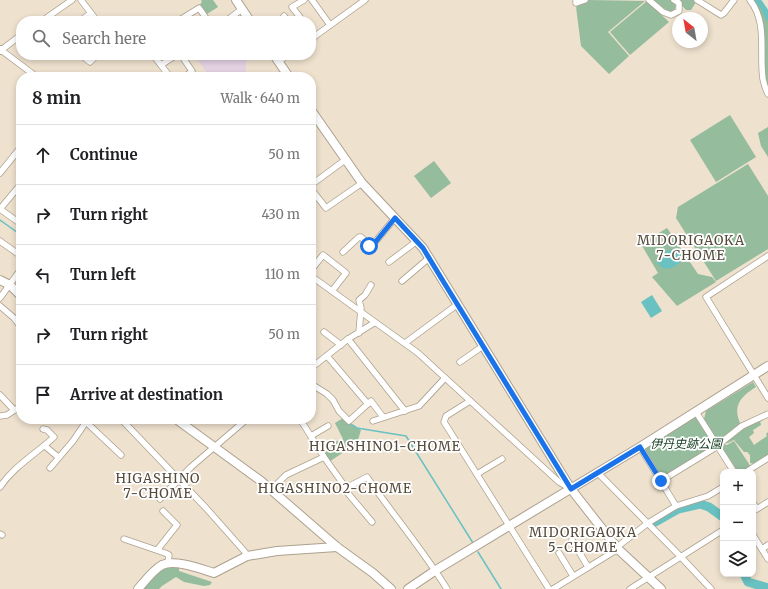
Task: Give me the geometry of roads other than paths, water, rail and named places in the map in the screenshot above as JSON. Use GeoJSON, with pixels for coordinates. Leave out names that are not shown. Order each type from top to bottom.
{"type":"FeatureCollection","features":[{"type":"Feature","properties":{"kind":"street"},"geometry":{"type":"LineString","coordinates":[[49,16],[72,0]]}},
{"type":"Feature","properties":{"kind":"street"},"geometry":{"type":"LineString","coordinates":[[81,0],[93,16]]}},
{"type":"Feature","properties":{"kind":"street"},"geometry":{"type":"LineString","coordinates":[[236,0],[247,16]]}},
{"type":"Feature","properties":{"kind":"street"},"geometry":{"type":"LineString","coordinates":[[299,16],[292,7],[304,0]]}},
{"type":"Feature","properties":{"kind":"street"},"geometry":{"type":"LineString","coordinates":[[312,0],[330,25]]}},
{"type":"Feature","properties":{"kind":"street"},"geometry":{"type":"LineString","coordinates":[[316,36],[365,0]]}},
{"type":"Feature","properties":{"kind":"street"},"geometry":{"type":"LineString","coordinates":[[576,0],[576,3],[585,0]]}},
{"type":"Feature","properties":{"kind":"street"},"geometry":{"type":"LineString","coordinates":[[649,0],[663,12],[671,15],[679,11],[679,3],[674,0]]}},
{"type":"Feature","properties":{"kind":"street"},"geometry":{"type":"LineString","coordinates":[[698,0],[720,15],[724,13],[734,0]]}},
{"type":"Feature","properties":{"kind":"street"},"geometry":{"type":"LineString","coordinates":[[750,0],[756,8],[762,25],[764,42],[763,79],[768,94]]}},
{"type":"Feature","properties":{"kind":"street"},"geometry":{"type":"LineString","coordinates":[[186,16],[199,8],[205,16]]}},
{"type":"Feature","properties":{"kind":"street"},"geometry":{"type":"LineString","coordinates":[[233,16],[242,9]]}},
{"type":"Feature","properties":{"kind":"street"},"geometry":{"type":"LineString","coordinates":[[87,16],[91,13]]}},
{"type":"Feature","properties":{"kind":"street"},"geometry":{"type":"LineString","coordinates":[[16,39],[0,50],[30,72]]}},
{"type":"Feature","properties":{"kind":"street"},"geometry":{"type":"LineString","coordinates":[[157,60],[166,72]]}},
{"type":"Feature","properties":{"kind":"street"},"geometry":{"type":"LineString","coordinates":[[161,66],[169,60]]}},
{"type":"Feature","properties":{"kind":"street"},"geometry":{"type":"LineString","coordinates":[[184,60],[192,71],[191,72]]}},
{"type":"Feature","properties":{"kind":"street"},"geometry":{"type":"LineString","coordinates":[[277,60],[286,72]]}},
{"type":"Feature","properties":{"kind":"street"},"geometry":{"type":"LineString","coordinates":[[316,117],[362,183],[417,241],[429,258],[571,489],[618,548],[661,589]]}},
{"type":"Feature","properties":{"kind":"street"},"geometry":{"type":"LineString","coordinates":[[0,172],[16,153]]}},
{"type":"Feature","properties":{"kind":"street"},"geometry":{"type":"LineString","coordinates":[[316,181],[345,160]]}},
{"type":"Feature","properties":{"kind":"street"},"geometry":{"type":"LineString","coordinates":[[316,195],[326,208],[362,183]]}},
{"type":"Feature","properties":{"kind":"street"},"geometry":{"type":"LineString","coordinates":[[16,190],[0,209],[16,220]]}},
{"type":"Feature","properties":{"kind":"street"},"geometry":{"type":"LineString","coordinates":[[344,252],[359,237],[361,237],[371,247],[395,218]]}},
{"type":"Feature","properties":{"kind":"street"},"geometry":{"type":"LineString","coordinates":[[0,241],[16,252]]}},
{"type":"Feature","properties":{"kind":"street"},"geometry":{"type":"LineString","coordinates":[[389,262],[417,241]]}},
{"type":"Feature","properties":{"kind":"street"},"geometry":{"type":"LineString","coordinates":[[316,264],[323,255],[346,273],[332,291]]}},
{"type":"Feature","properties":{"kind":"street"},"geometry":{"type":"LineString","coordinates":[[402,281],[429,258]]}},
{"type":"Feature","properties":{"kind":"street"},"geometry":{"type":"LineString","coordinates":[[767,258],[706,297],[768,398]]}},
{"type":"Feature","properties":{"kind":"street"},"geometry":{"type":"LineString","coordinates":[[0,298],[16,276]]}},
{"type":"Feature","properties":{"kind":"street"},"geometry":{"type":"LineString","coordinates":[[0,280],[10,285],[16,291]]}},
{"type":"Feature","properties":{"kind":"street"},"geometry":{"type":"LineString","coordinates":[[316,280],[418,353],[559,482],[571,489]]}},
{"type":"Feature","properties":{"kind":"street"},"geometry":{"type":"LineString","coordinates":[[359,333],[361,312],[359,300],[365,295],[371,285]]}},
{"type":"Feature","properties":{"kind":"street"},"geometry":{"type":"LineString","coordinates":[[405,343],[458,304]]}},
{"type":"Feature","properties":{"kind":"street"},"geometry":{"type":"LineString","coordinates":[[0,306],[16,321]]}},
{"type":"Feature","properties":{"kind":"street"},"geometry":{"type":"LineString","coordinates":[[316,364],[348,339],[374,322]]}},
{"type":"Feature","properties":{"kind":"street"},"geometry":{"type":"LineString","coordinates":[[324,332],[341,345]]}},
{"type":"Feature","properties":{"kind":"street"},"geometry":{"type":"LineString","coordinates":[[348,339],[405,411]]}},
{"type":"Feature","properties":{"kind":"street"},"geometry":{"type":"LineString","coordinates":[[460,362],[483,346]]}},
{"type":"Feature","properties":{"kind":"street"},"geometry":{"type":"LineString","coordinates":[[327,356],[368,404]]}},
{"type":"Feature","properties":{"kind":"street"},"geometry":{"type":"LineString","coordinates":[[408,589],[436,570],[640,447],[768,366]]}},
{"type":"Feature","properties":{"kind":"street"},"geometry":{"type":"LineString","coordinates":[[373,421],[419,406],[445,378]]}},
{"type":"Feature","properties":{"kind":"street"},"geometry":{"type":"LineString","coordinates":[[316,387],[333,400],[339,411],[349,421],[371,401],[383,417]]}},
{"type":"Feature","properties":{"kind":"street"},"geometry":{"type":"LineString","coordinates":[[0,396],[14,410],[7,415],[0,416]]}},
{"type":"Feature","properties":{"kind":"street"},"geometry":{"type":"LineString","coordinates":[[470,401],[446,416],[444,422],[548,589]]}},
{"type":"Feature","properties":{"kind":"street"},"geometry":{"type":"LineString","coordinates":[[696,412],[732,469]]}},
{"type":"Feature","properties":{"kind":"street"},"geometry":{"type":"LineString","coordinates":[[661,481],[718,446],[742,426],[768,414]]}},
{"type":"Feature","properties":{"kind":"street"},"geometry":{"type":"LineString","coordinates":[[50,468],[73,441],[84,424]]}},
{"type":"Feature","properties":{"kind":"street"},"geometry":{"type":"LineString","coordinates":[[91,424],[103,436],[113,451],[121,456]]}},
{"type":"Feature","properties":{"kind":"street"},"geometry":{"type":"LineString","coordinates":[[126,424],[180,480],[245,552],[246,556]]}},
{"type":"Feature","properties":{"kind":"street"},"geometry":{"type":"LineString","coordinates":[[183,424],[248,471],[337,547],[373,573],[391,589]]}},
{"type":"Feature","properties":{"kind":"street"},"geometry":{"type":"LineString","coordinates":[[160,499],[202,457],[241,424]]}},
{"type":"Feature","properties":{"kind":"street"},"geometry":{"type":"LineString","coordinates":[[303,424],[346,488],[346,491],[372,522]]}},
{"type":"Feature","properties":{"kind":"street"},"geometry":{"type":"LineString","coordinates":[[311,436],[328,426]]}},
{"type":"Feature","properties":{"kind":"street"},"geometry":{"type":"LineString","coordinates":[[0,487],[14,470],[32,454],[45,446],[54,437],[47,430],[43,429]]}},
{"type":"Feature","properties":{"kind":"street"},"geometry":{"type":"LineString","coordinates":[[45,446],[58,457]]}},
{"type":"Feature","properties":{"kind":"street"},"geometry":{"type":"LineString","coordinates":[[640,447],[676,506]]}},
{"type":"Feature","properties":{"kind":"street"},"geometry":{"type":"LineString","coordinates":[[271,490],[286,475],[324,457]]}},
{"type":"Feature","properties":{"kind":"street"},"geometry":{"type":"LineString","coordinates":[[477,474],[495,460],[502,458]]}},
{"type":"Feature","properties":{"kind":"street"},"geometry":{"type":"LineString","coordinates":[[751,469],[768,458]]}},
{"type":"Feature","properties":{"kind":"street"},"geometry":{"type":"LineString","coordinates":[[598,473],[711,589]]}},
{"type":"Feature","properties":{"kind":"street"},"geometry":{"type":"LineString","coordinates":[[346,488],[367,477],[436,570],[447,589]]}},
{"type":"Feature","properties":{"kind":"street"},"geometry":{"type":"LineString","coordinates":[[553,589],[587,566],[618,548],[648,523],[676,506],[708,496],[720,489]]}},
{"type":"Feature","properties":{"kind":"street"},"geometry":{"type":"LineString","coordinates":[[756,509],[768,502]]}},
{"type":"Feature","properties":{"kind":"street"},"geometry":{"type":"LineString","coordinates":[[158,549],[177,525],[164,511]]}},
{"type":"Feature","properties":{"kind":"street"},"geometry":{"type":"LineString","coordinates":[[630,589],[720,532]]}},
{"type":"Feature","properties":{"kind":"street"},"geometry":{"type":"LineString","coordinates":[[124,539],[158,549],[169,556],[168,563]]}},
{"type":"Feature","properties":{"kind":"street"},"geometry":{"type":"LineString","coordinates":[[572,540],[587,566]]}},
{"type":"Feature","properties":{"kind":"street"},"geometry":{"type":"LineString","coordinates":[[756,540],[768,559]]}},
{"type":"Feature","properties":{"kind":"street"},"geometry":{"type":"LineString","coordinates":[[762,549],[768,545]]}},
{"type":"Feature","properties":{"kind":"street"},"geometry":{"type":"LineString","coordinates":[[138,589],[161,566],[168,563],[175,563],[214,573],[246,556],[337,547]]}},
{"type":"Feature","properties":{"kind":"street"},"geometry":{"type":"LineString","coordinates":[[559,553],[573,576]]}},
{"type":"Feature","properties":{"kind":"water"},"geometry":{"type":"Polygon","coordinates":[[[669,250],[677,253],[680,256],[681,261],[672,268],[665,268],[659,265],[657,261],[659,256],[669,250]]]}},
{"type":"Feature","properties":{"kind":"water"},"geometry":{"type":"Polygon","coordinates":[[[652,295],[662,311],[651,318],[641,302],[652,295]]]}},
{"type":"Feature","properties":{"kind":"waterway"},"geometry":{"type":"LineString","coordinates":[[758,0],[765,10],[768,18]]}},
{"type":"Feature","properties":{"kind":"waterway"},"geometry":{"type":"LineString","coordinates":[[0,220],[16,231]]}},
{"type":"Feature","properties":{"kind":"waterway"},"geometry":{"type":"LineString","coordinates":[[349,423],[357,428],[406,436],[473,543]]}},
{"type":"Feature","properties":{"kind":"waterway"},"geometry":{"type":"LineString","coordinates":[[655,522],[678,509],[700,504],[709,507],[720,515]]}},
{"type":"Feature","properties":{"kind":"waterway"},"geometry":{"type":"LineString","coordinates":[[478,552],[501,589]]}},
{"type":"Feature","properties":{"kind":"waterway"},"geometry":{"type":"LineString","coordinates":[[746,577],[748,582],[768,588]]}},
{"type":"Feature","properties":{"kind":"district","name":"MIDORIGAOKA 7-CHOME"},"geometry":{"type":"Point","coordinates":[691,248]}},
{"type":"Feature","properties":{"kind":"district","name":"HIGASHINO1-CHOME"},"geometry":{"type":"Point","coordinates":[385,446]}},
{"type":"Feature","properties":{"kind":"district","name":"HIGASHINO 7-CHOME"},"geometry":{"type":"Point","coordinates":[158,486]}},
{"type":"Feature","properties":{"kind":"district","name":"HIGASHINO2-CHOME"},"geometry":{"type":"Point","coordinates":[335,488]}},
{"type":"Feature","properties":{"kind":"district","name":"MIDORIGAOKA 5-CHOME"},"geometry":{"type":"Point","coordinates":[583,540]}},
{"type":"Feature","properties":{"kind":"park label","name":"伊丹史跡公園"},"geometry":{"type":"Point","coordinates":[686,443]}}]}
